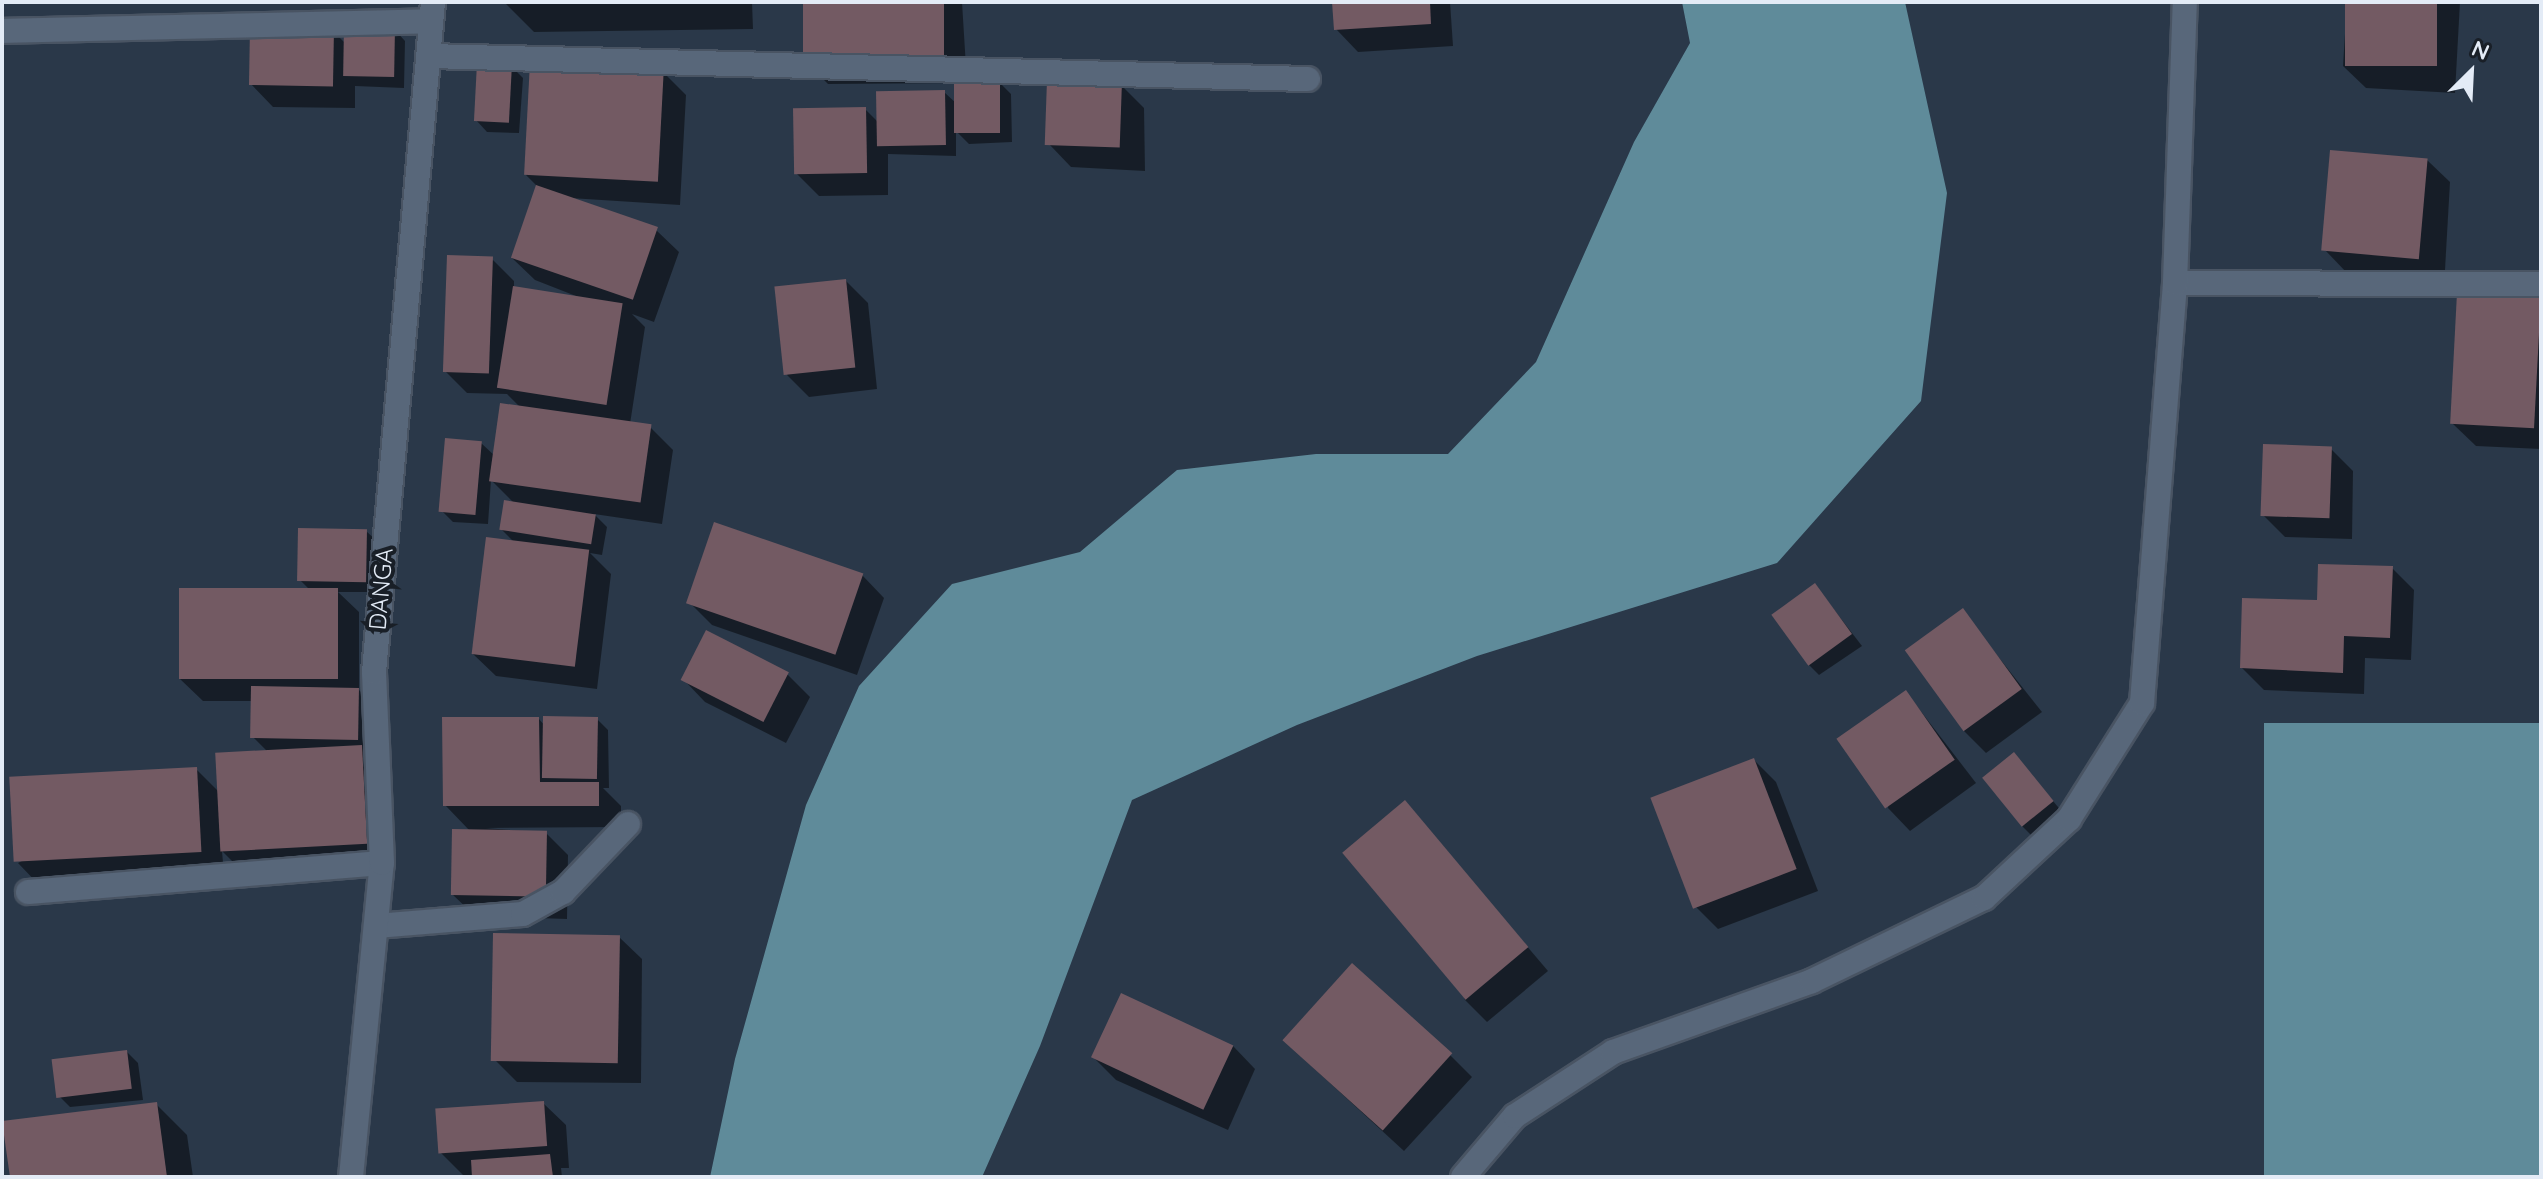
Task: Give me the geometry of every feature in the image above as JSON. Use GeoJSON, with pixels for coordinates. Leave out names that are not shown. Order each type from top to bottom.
{"type":"FeatureCollection","features":[{"type":"Feature","properties":{"kind":"street"},"geometry":{"type":"LineString","coordinates":[[1463,1177],[1515,1116],[1613,1052],[1812,981],[1984,898],[2069,819],[2142,703],[2175,283],[2185,2]]}},
{"type":"Feature","properties":{"kind":"street"},"geometry":{"type":"LineString","coordinates":[[2,31],[432,11]]}},
{"type":"Feature","properties":{"kind":"street","name":"DANGA"},"geometry":{"type":"LineString","coordinates":[[351,1177],[382,863],[374,672],[432,11]]}},
{"type":"Feature","properties":{"kind":"street"},"geometry":{"type":"LineString","coordinates":[[429,56],[1308,79]]}},
{"type":"Feature","properties":{"kind":"street"},"geometry":{"type":"LineString","coordinates":[[2175,283],[2541,284]]}},
{"type":"Feature","properties":{"kind":"street"},"geometry":{"type":"LineString","coordinates":[[376,926],[523,914],[563,892],[628,824]]}},
{"type":"Feature","properties":{"kind":"street"},"geometry":{"type":"LineString","coordinates":[[28,892],[382,863]]}},
{"type":"Feature","properties":{"kind":"water"},"geometry":{"type":"Polygon","coordinates":[[[1682,2],[1905,2],[1947,193],[1921,401],[1777,563],[1477,656],[1297,725],[1132,800],[1040,1046],[982,1177],[710,1177],[735,1059],[806,805],[859,686],[952,584],[1080,552],[1177,470],[1316,454],[1448,454],[1536,362],[1634,142],[1690,43],[1682,2]]]}},
{"type":"Feature","properties":{"kind":"water"},"geometry":{"type":"Polygon","coordinates":[[[2264,723],[2541,723],[2541,1177],[2264,1177],[2264,723]]]}},
{"type":"Feature","properties":{"kind":"building"},"geometry":{"type":"Polygon","coordinates":[[[803,2],[944,2],[944,62],[803,62],[803,2]]]}},
{"type":"Feature","properties":{"kind":"building"},"geometry":{"type":"Polygon","coordinates":[[[1332,2],[1430,2],[1431,24],[1334,30],[1332,2]]]}},
{"type":"Feature","properties":{"kind":"building"},"geometry":{"type":"Polygon","coordinates":[[[2345,2],[2437,2],[2437,66],[2345,66],[2345,2]]]}},
{"type":"Feature","properties":{"kind":"building"},"geometry":{"type":"Polygon","coordinates":[[[344,26],[395,27],[394,77],[343,76],[344,26]]]}},
{"type":"Feature","properties":{"kind":"building"},"geometry":{"type":"Polygon","coordinates":[[[250,27],[334,28],[333,86],[249,85],[250,27]]]}},
{"type":"Feature","properties":{"kind":"building"},"geometry":{"type":"Polygon","coordinates":[[[530,62],[664,69],[658,182],[524,175],[530,62]]]}},
{"type":"Feature","properties":{"kind":"building"},"geometry":{"type":"Polygon","coordinates":[[[477,63],[512,65],[509,123],[474,121],[477,63]]]}},
{"type":"Feature","properties":{"kind":"building"},"geometry":{"type":"Polygon","coordinates":[[[1047,80],[1122,83],[1120,148],[1045,145],[1047,80]]]}},
{"type":"Feature","properties":{"kind":"building"},"geometry":{"type":"Polygon","coordinates":[[[954,81],[1000,81],[1000,133],[954,133],[954,81]]]}},
{"type":"Feature","properties":{"kind":"building"},"geometry":{"type":"Polygon","coordinates":[[[945,90],[946,145],[877,146],[876,91],[945,90]]]}},
{"type":"Feature","properties":{"kind":"building"},"geometry":{"type":"Polygon","coordinates":[[[866,107],[867,173],[794,174],[793,108],[866,107]]]}},
{"type":"Feature","properties":{"kind":"building"},"geometry":{"type":"Polygon","coordinates":[[[2330,150],[2428,159],[2419,259],[2321,251],[2330,150]]]}},
{"type":"Feature","properties":{"kind":"building"},"geometry":{"type":"Polygon","coordinates":[[[536,185],[658,227],[633,300],[511,258],[536,185]]]}},
{"type":"Feature","properties":{"kind":"building"},"geometry":{"type":"Polygon","coordinates":[[[447,255],[493,257],[489,374],[443,372],[447,255]]]}},
{"type":"Feature","properties":{"kind":"building"},"geometry":{"type":"Polygon","coordinates":[[[846,279],[855,368],[784,375],[774,287],[846,279]]]}},
{"type":"Feature","properties":{"kind":"building"},"geometry":{"type":"Polygon","coordinates":[[[513,286],[623,303],[607,405],[497,388],[513,286]]]}},
{"type":"Feature","properties":{"kind":"building"},"geometry":{"type":"Polygon","coordinates":[[[2457,293],[2541,297],[2534,428],[2450,424],[2457,293]]]}},
{"type":"Feature","properties":{"kind":"building"},"geometry":{"type":"Polygon","coordinates":[[[500,403],[652,424],[641,503],[489,481],[500,403]]]}},
{"type":"Feature","properties":{"kind":"building"},"geometry":{"type":"Polygon","coordinates":[[[445,438],[482,441],[475,515],[439,512],[445,438]]]}},
{"type":"Feature","properties":{"kind":"building"},"geometry":{"type":"Polygon","coordinates":[[[2263,444],[2332,446],[2329,518],[2260,516],[2263,444]]]}},
{"type":"Feature","properties":{"kind":"building"},"geometry":{"type":"Polygon","coordinates":[[[504,500],[596,515],[591,544],[499,530],[504,500]]]}},
{"type":"Feature","properties":{"kind":"building"},"geometry":{"type":"Polygon","coordinates":[[[714,522],[863,573],[835,655],[686,603],[714,522]]]}},
{"type":"Feature","properties":{"kind":"building"},"geometry":{"type":"Polygon","coordinates":[[[298,528],[367,529],[366,582],[297,581],[298,528]]]}},
{"type":"Feature","properties":{"kind":"building"},"geometry":{"type":"Polygon","coordinates":[[[486,537],[589,550],[575,667],[472,654],[486,537]]]}},
{"type":"Feature","properties":{"kind":"building"},"geometry":{"type":"Polygon","coordinates":[[[2318,564],[2393,566],[2390,638],[2344,636],[2343,673],[2240,668],[2242,598],[2317,600],[2318,564]]]}},
{"type":"Feature","properties":{"kind":"building"},"geometry":{"type":"Polygon","coordinates":[[[1815,583],[1852,634],[1808,666],[1771,615],[1815,583]]]}},
{"type":"Feature","properties":{"kind":"building"},"geometry":{"type":"Polygon","coordinates":[[[179,588],[338,588],[338,679],[179,679],[179,588]]]}},
{"type":"Feature","properties":{"kind":"building"},"geometry":{"type":"Polygon","coordinates":[[[1963,608],[2022,689],[1964,731],[1905,650],[1963,608]]]}},
{"type":"Feature","properties":{"kind":"building"},"geometry":{"type":"Polygon","coordinates":[[[706,630],[789,672],[763,722],[681,680],[706,630]]]}},
{"type":"Feature","properties":{"kind":"building"},"geometry":{"type":"Polygon","coordinates":[[[251,686],[359,688],[358,740],[250,738],[251,686]]]}},
{"type":"Feature","properties":{"kind":"building"},"geometry":{"type":"Polygon","coordinates":[[[1906,690],[1955,760],[1885,808],[1836,739],[1906,690]]]}},
{"type":"Feature","properties":{"kind":"building"},"geometry":{"type":"Polygon","coordinates":[[[543,716],[598,717],[597,779],[542,778],[543,716]]]}},
{"type":"Feature","properties":{"kind":"building"},"geometry":{"type":"Polygon","coordinates":[[[442,717],[539,717],[540,782],[599,782],[599,806],[443,806],[442,717]]]}},
{"type":"Feature","properties":{"kind":"building"},"geometry":{"type":"Polygon","coordinates":[[[362,745],[367,844],[220,852],[215,753],[362,745]]]}},
{"type":"Feature","properties":{"kind":"building"},"geometry":{"type":"Polygon","coordinates":[[[2014,752],[2054,801],[2022,827],[1982,778],[2014,752]]]}},
{"type":"Feature","properties":{"kind":"building"},"geometry":{"type":"Polygon","coordinates":[[[1754,758],[1797,869],[1693,909],[1650,798],[1754,758]]]}},
{"type":"Feature","properties":{"kind":"building"},"geometry":{"type":"Polygon","coordinates":[[[197,767],[201,852],[14,862],[9,777],[197,767]]]}},
{"type":"Feature","properties":{"kind":"building"},"geometry":{"type":"Polygon","coordinates":[[[1405,800],[1528,947],[1466,1000],[1342,853],[1405,800]]]}},
{"type":"Feature","properties":{"kind":"building"},"geometry":{"type":"Polygon","coordinates":[[[452,829],[547,831],[546,897],[451,895],[452,829]]]}},
{"type":"Feature","properties":{"kind":"building"},"geometry":{"type":"Polygon","coordinates":[[[493,933],[620,935],[618,1063],[491,1061],[493,933]]]}},
{"type":"Feature","properties":{"kind":"building"},"geometry":{"type":"Polygon","coordinates":[[[1352,963],[1452,1053],[1383,1131],[1282,1040],[1352,963]]]}},
{"type":"Feature","properties":{"kind":"building"},"geometry":{"type":"Polygon","coordinates":[[[1121,993],[1233,1045],[1203,1110],[1091,1057],[1121,993]]]}},
{"type":"Feature","properties":{"kind":"building"},"geometry":{"type":"Polygon","coordinates":[[[127,1050],[132,1089],[56,1098],[52,1059],[127,1050]]]}},
{"type":"Feature","properties":{"kind":"building"},"geometry":{"type":"Polygon","coordinates":[[[544,1101],[547,1146],[438,1153],[435,1109],[544,1101]]]}},
{"type":"Feature","properties":{"kind":"building"},"geometry":{"type":"Polygon","coordinates":[[[157,1102],[167,1177],[10,1177],[2,1121],[157,1102]]]}},
{"type":"Feature","properties":{"kind":"building"},"geometry":{"type":"Polygon","coordinates":[[[550,1154],[553,1177],[472,1177],[471,1160],[550,1154]]]}}]}
